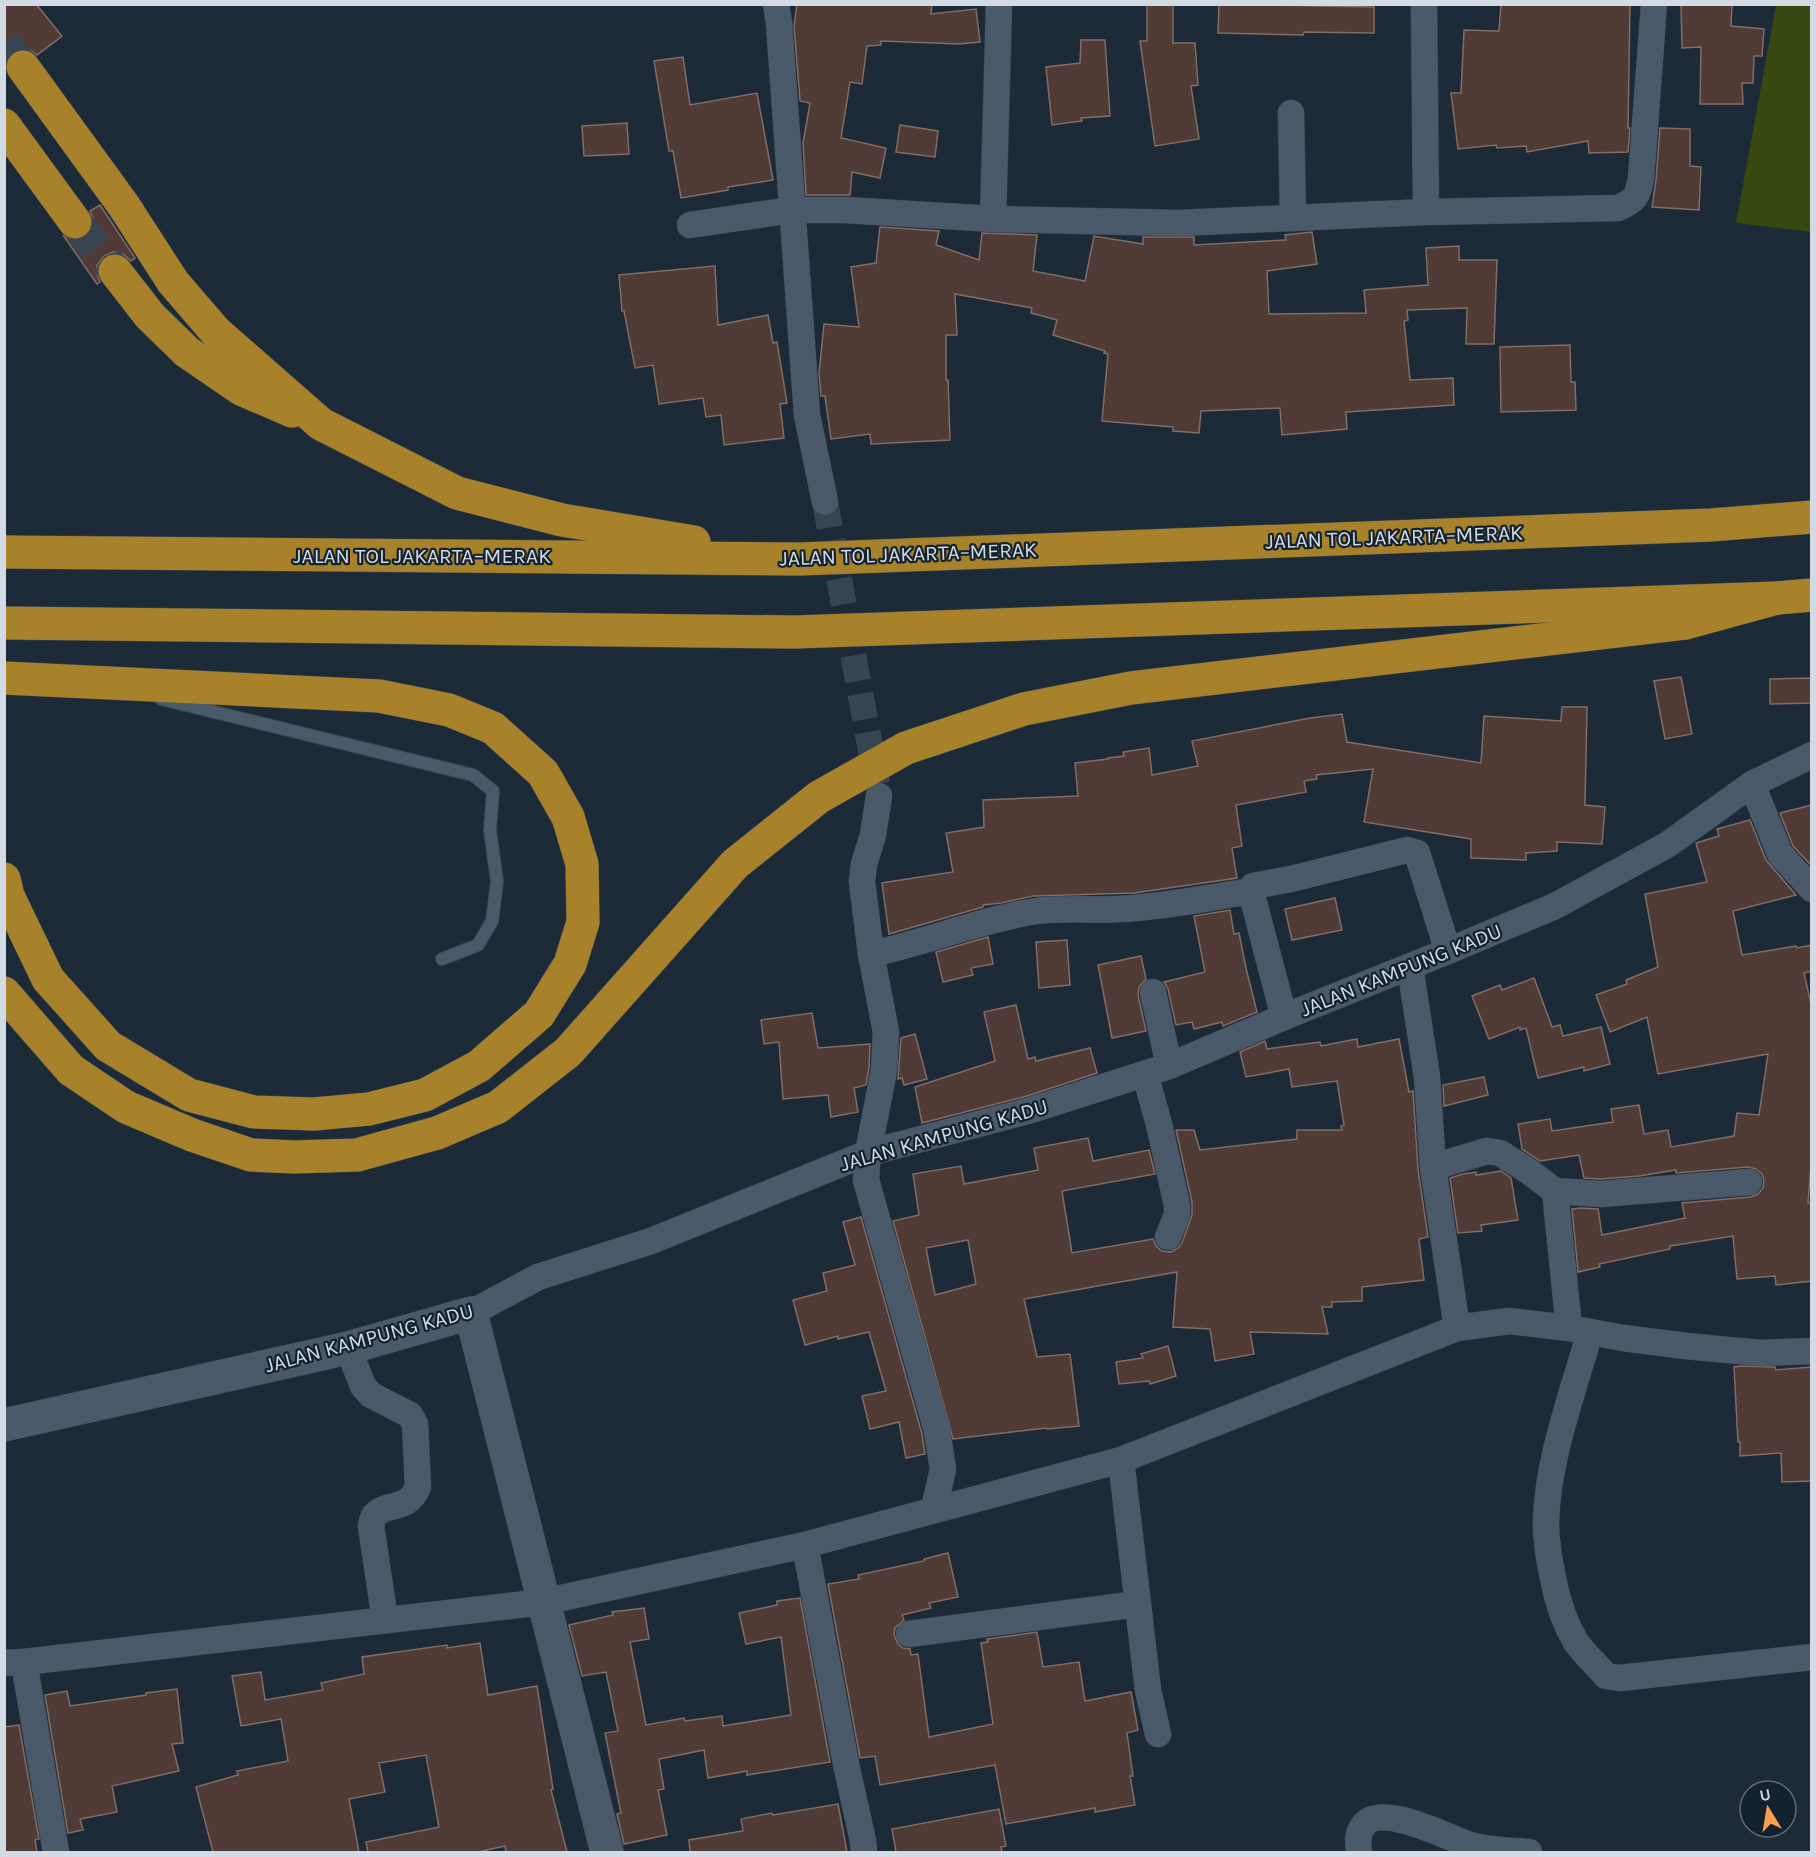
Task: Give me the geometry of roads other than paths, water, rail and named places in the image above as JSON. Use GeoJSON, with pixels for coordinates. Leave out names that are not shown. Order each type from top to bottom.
{"type":"FeatureCollection","features":[{"type":"Feature","properties":{"kind":"highway"},"geometry":{"type":"LineString","coordinates":[[22,67],[124,206],[172,282],[216,333],[321,424]]}},
{"type":"Feature","properties":{"kind":"highway"},"geometry":{"type":"LineString","coordinates":[[4,125],[75,222]]}},
{"type":"Feature","properties":{"kind":"highway"},"geometry":{"type":"LineString","coordinates":[[115,271],[150,316],[186,352],[241,389],[321,424],[457,493],[562,520],[800,559]]}},
{"type":"Feature","properties":{"kind":"highway","name":"JALAN TOL JAKARTA–MERAK"},"geometry":{"type":"LineString","coordinates":[[4,552],[800,559],[1711,525],[1812,518]]}},
{"type":"Feature","properties":{"kind":"highway"},"geometry":{"type":"LineString","coordinates":[[4,622],[795,632],[1812,595]]}},
{"type":"Feature","properties":{"kind":"highway"},"geometry":{"type":"LineString","coordinates":[[4,993],[70,1070],[126,1107],[192,1135],[251,1155],[295,1157],[357,1155],[437,1133],[498,1107],[568,1052],[735,864],[819,797],[906,748],[1024,709],[1131,688],[1685,623],[1777,598]]}},
{"type":"Feature","properties":{"kind":"highway"},"geometry":{"type":"LineString","coordinates":[[4,678],[379,696],[449,710],[493,728],[543,773],[568,817],[582,864],[583,922],[570,964],[539,1014],[479,1066],[425,1095],[369,1109],[314,1114],[254,1112],[189,1095],[108,1046],[48,979],[8,896],[4,879]]}},
{"type":"Feature","properties":{"kind":"street"},"geometry":{"type":"LineString","coordinates":[[776,4],[807,415],[825,502]]}},
{"type":"Feature","properties":{"kind":"street"},"geometry":{"type":"LineString","coordinates":[[993,219],[999,4]]}},
{"type":"Feature","properties":{"kind":"street"},"geometry":{"type":"LineString","coordinates":[[1424,4],[1426,212]]}},
{"type":"Feature","properties":{"kind":"street"},"geometry":{"type":"LineString","coordinates":[[690,225],[791,210],[845,210],[993,219],[1179,223],[1426,212],[1618,207],[1629,203],[1637,196],[1641,179],[1654,4]]}},
{"type":"Feature","properties":{"kind":"street"},"geometry":{"type":"LineString","coordinates":[[1291,113],[1293,218]]}},
{"type":"Feature","properties":{"kind":"street","name":"JALAN KAMPUNG KADU"},"geometry":{"type":"LineString","coordinates":[[4,1425],[348,1348],[471,1313],[538,1277],[651,1241],[868,1153],[1031,1110],[1169,1066],[1555,906],[1667,845],[1752,784],[1812,755]]}},
{"type":"Feature","properties":{"kind":"street"},"geometry":{"type":"LineString","coordinates":[[1752,784],[1780,854],[1812,890]]}},
{"type":"Feature","properties":{"kind":"street"},"geometry":{"type":"LineString","coordinates":[[879,796],[862,882],[871,954],[885,1032],[885,1051],[884,1070],[868,1153],[866,1180],[938,1431],[943,1469],[934,1509]]}},
{"type":"Feature","properties":{"kind":"street"},"geometry":{"type":"LineString","coordinates":[[1284,1017],[1251,891],[1254,886],[1301,877],[1407,850],[1417,853],[1448,951]]}},
{"type":"Feature","properties":{"kind":"street"},"geometry":{"type":"LineString","coordinates":[[871,954],[1038,911],[1144,907],[1251,891]]}},
{"type":"Feature","properties":{"kind":"street"},"geometry":{"type":"LineString","coordinates":[[1410,967],[1427,1077],[1433,1167],[1457,1328]]}},
{"type":"Feature","properties":{"kind":"street"},"geometry":{"type":"LineString","coordinates":[[1153,992],[1169,1066]]}},
{"type":"Feature","properties":{"kind":"street"},"geometry":{"type":"LineString","coordinates":[[1145,1074],[1177,1205],[1177,1215],[1168,1237]]}},
{"type":"Feature","properties":{"kind":"street"},"geometry":{"type":"LineString","coordinates":[[1433,1167],[1487,1151],[1500,1153],[1555,1191],[1601,1194],[1749,1182]]}},
{"type":"Feature","properties":{"kind":"street"},"geometry":{"type":"LineString","coordinates":[[1555,1191],[1580,1330],[1550,1483],[1546,1523],[1548,1555],[1555,1592],[1564,1619],[1577,1643],[1606,1676],[1620,1678],[1812,1657]]}},
{"type":"Feature","properties":{"kind":"street"},"geometry":{"type":"LineString","coordinates":[[471,1313],[607,1852]]}},
{"type":"Feature","properties":{"kind":"street"},"geometry":{"type":"LineString","coordinates":[[56,1852],[14,1662],[543,1602],[806,1545],[1121,1460],[1457,1328],[1509,1321],[1686,1346],[1760,1353],[1812,1351]]}},
{"type":"Feature","properties":{"kind":"street"},"geometry":{"type":"LineString","coordinates":[[348,1348],[363,1386],[371,1395],[410,1415],[415,1424],[418,1487],[414,1496],[406,1502],[374,1516],[371,1526],[385,1620]]}},
{"type":"Feature","properties":{"kind":"street"},"geometry":{"type":"LineString","coordinates":[[1121,1460],[1148,1690],[1158,1734]]}},
{"type":"Feature","properties":{"kind":"street"},"geometry":{"type":"LineString","coordinates":[[806,1545],[864,1852]]}},
{"type":"Feature","properties":{"kind":"street"},"geometry":{"type":"LineString","coordinates":[[909,1634],[1138,1604]]}},
{"type":"Feature","properties":{"kind":"street"},"geometry":{"type":"LineString","coordinates":[[1359,1852],[1358,1836],[1363,1826],[1369,1820],[1386,1816],[1429,1828],[1491,1850],[1529,1852]]}},
{"type":"Feature","properties":{"kind":"lane"},"geometry":{"type":"LineString","coordinates":[[78,682],[473,775],[494,791],[490,830],[497,882],[492,921],[478,945],[442,959]]}},
{"type":"Feature","properties":{"kind":"tunnel"},"geometry":{"type":"LineString","coordinates":[[4,44],[23,67]]}},
{"type":"Feature","properties":{"kind":"tunnel"},"geometry":{"type":"LineString","coordinates":[[75,222],[115,271]]}},
{"type":"Feature","properties":{"kind":"tunnel"},"geometry":{"type":"LineString","coordinates":[[825,502],[877,784]]}}]}
